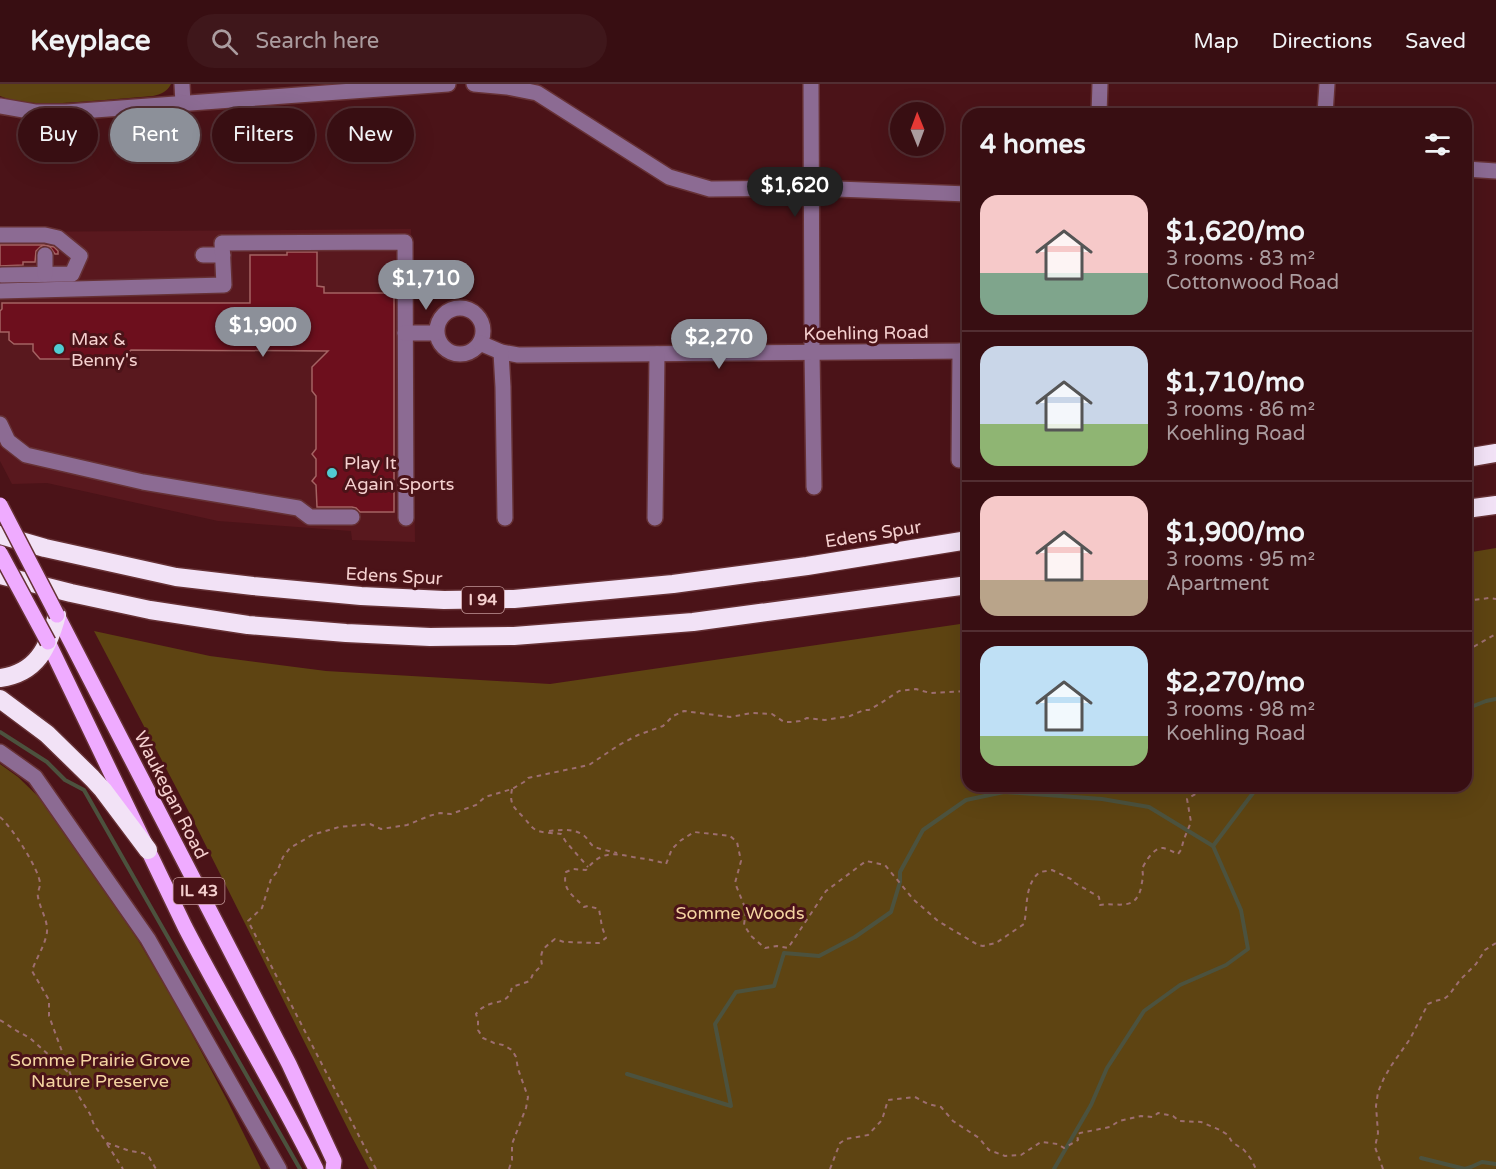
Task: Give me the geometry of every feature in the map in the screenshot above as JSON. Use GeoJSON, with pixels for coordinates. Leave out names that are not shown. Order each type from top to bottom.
{"type":"FeatureCollection","features":[{"type":"Feature","properties":{"kind":"highway"},"geometry":{"type":"LineString","coordinates":[[1472,457],[1496,453]]}},
{"type":"Feature","properties":{"kind":"highway"},"geometry":{"type":"LineString","coordinates":[[1472,508],[1496,505]]}},
{"type":"Feature","properties":{"kind":"highway","name":"Edens Spur"},"geometry":{"type":"LineString","coordinates":[[0,535],[55,550],[176,577],[361,596],[444,600],[514,599],[673,584],[807,566],[962,541]]}},
{"type":"Feature","properties":{"kind":"highway","name":"I 94"},"geometry":{"type":"LineString","coordinates":[[0,575],[150,610],[248,625],[430,637],[513,636],[693,622],[962,586]]}},
{"type":"Feature","properties":{"kind":"highway"},"geometry":{"type":"LineString","coordinates":[[0,678],[14,676],[39,659],[48,642],[57,615]]}},
{"type":"Feature","properties":{"kind":"highway"},"geometry":{"type":"LineString","coordinates":[[0,699],[47,734],[92,778],[148,850]]}},
{"type":"Feature","properties":{"kind":"main road","name":"Waukegan Road"},"geometry":{"type":"LineString","coordinates":[[0,505],[289,1064],[334,1161],[333,1169]]}},
{"type":"Feature","properties":{"kind":"main road","name":"IL 43"},"geometry":{"type":"LineString","coordinates":[[0,553],[48,642],[207,970],[291,1119],[316,1169]]}},
{"type":"Feature","properties":{"kind":"street"},"geometry":{"type":"LineString","coordinates":[[182,84],[183,104]]}},
{"type":"Feature","properties":{"kind":"street"},"geometry":{"type":"LineString","coordinates":[[0,106],[35,112],[67,112],[448,84]]}},
{"type":"Feature","properties":{"kind":"street"},"geometry":{"type":"LineString","coordinates":[[474,84],[537,93],[669,177],[710,189],[811,188],[962,194]]}},
{"type":"Feature","properties":{"kind":"street"},"geometry":{"type":"LineString","coordinates":[[812,84],[814,487]]}},
{"type":"Feature","properties":{"kind":"street"},"geometry":{"type":"LineString","coordinates":[[1099,108],[1100,84]]}},
{"type":"Feature","properties":{"kind":"street"},"geometry":{"type":"LineString","coordinates":[[1325,108],[1327,84]]}},
{"type":"Feature","properties":{"kind":"street"},"geometry":{"type":"LineString","coordinates":[[1472,169],[1496,171]]}},
{"type":"Feature","properties":{"kind":"street"},"geometry":{"type":"LineString","coordinates":[[0,235],[45,244],[58,238],[80,256],[72,273],[2,275]]}},
{"type":"Feature","properties":{"kind":"street"},"geometry":{"type":"LineString","coordinates":[[0,291],[224,285],[222,243],[405,242],[406,518]]}},
{"type":"Feature","properties":{"kind":"street"},"geometry":{"type":"LineString","coordinates":[[45,244],[45,274]]}},
{"type":"Feature","properties":{"kind":"street"},"geometry":{"type":"LineString","coordinates":[[203,255],[223,255]]}},
{"type":"Feature","properties":{"kind":"street"},"geometry":{"type":"LineString","coordinates":[[453,309],[469,310],[480,320],[483,328],[480,343],[468,353],[452,353],[445,350],[436,333],[440,318],[453,309]]}},
{"type":"Feature","properties":{"kind":"street"},"geometry":{"type":"LineString","coordinates":[[405,333],[436,333]]}},
{"type":"Feature","properties":{"kind":"street","name":"Koehling Road"},"geometry":{"type":"LineString","coordinates":[[480,343],[518,356],[962,351]]}},
{"type":"Feature","properties":{"kind":"street"},"geometry":{"type":"LineString","coordinates":[[501,352],[505,518]]}},
{"type":"Feature","properties":{"kind":"street"},"geometry":{"type":"LineString","coordinates":[[655,518],[657,354]]}},
{"type":"Feature","properties":{"kind":"street"},"geometry":{"type":"LineString","coordinates":[[958,460],[962,387]]}},
{"type":"Feature","properties":{"kind":"street"},"geometry":{"type":"LineString","coordinates":[[0,424],[8,441],[26,455],[143,482],[298,508],[310,517],[352,517]]}},
{"type":"Feature","properties":{"kind":"street"},"geometry":{"type":"LineString","coordinates":[[0,752],[35,777],[148,939],[279,1169]]}},
{"type":"Feature","properties":{"kind":"path"},"geometry":{"type":"LineString","coordinates":[[1472,600],[1496,599]]}},
{"type":"Feature","properties":{"kind":"path"},"geometry":{"type":"LineString","coordinates":[[1472,648],[1496,634]]}},
{"type":"Feature","properties":{"kind":"path"},"geometry":{"type":"LineString","coordinates":[[376,1169],[248,921],[262,908],[271,879],[277,872],[283,857],[291,848],[312,835],[339,827],[370,824],[381,829],[408,825],[440,813],[451,814],[467,809],[485,797],[512,789],[528,778],[589,765],[619,745],[663,726],[673,716],[684,711],[730,717],[752,713],[772,714],[784,722],[793,723],[807,718],[825,720],[870,710],[898,691],[916,689],[930,693],[962,691]]}},
{"type":"Feature","properties":{"kind":"path"},"geometry":{"type":"LineString","coordinates":[[512,789],[511,798],[515,811],[532,828],[540,832],[561,834],[588,867]]}},
{"type":"Feature","properties":{"kind":"path"},"geometry":{"type":"LineString","coordinates":[[540,832],[574,831],[584,835],[596,848],[666,864],[672,849],[694,832],[730,836],[737,842],[741,861],[735,883],[746,910],[744,925],[751,936],[765,948],[777,946],[788,948],[826,891],[866,861],[885,865],[913,899],[938,921],[966,939],[983,946],[996,943],[1024,924],[1029,889],[1032,880],[1040,872],[1052,870],[1073,880],[1100,897],[1100,905],[1124,905],[1134,902],[1139,896],[1144,876],[1142,869],[1157,849],[1163,848],[1178,854],[1182,850],[1191,822],[1187,799],[1199,792]]}},
{"type":"Feature","properties":{"kind":"path"},"geometry":{"type":"LineString","coordinates":[[0,817],[6,822],[32,860],[40,882],[37,895],[45,917],[47,932],[32,971],[49,1000],[49,1016],[78,1095],[94,1125],[123,1169]]}},
{"type":"Feature","properties":{"kind":"path"},"geometry":{"type":"LineString","coordinates":[[508,1169],[512,1160],[512,1144],[528,1097],[512,1050],[483,1038],[478,1030],[476,1014],[485,1006],[505,1000],[512,987],[530,981],[542,965],[540,956],[543,949],[555,939],[564,942],[599,943],[606,938],[599,909],[584,907],[565,887],[564,879],[566,872],[573,869],[586,870],[593,861],[616,853]]}},
{"type":"Feature","properties":{"kind":"path"},"geometry":{"type":"LineString","coordinates":[[1383,1169],[1375,1147],[1378,1133],[1376,1106],[1378,1092],[1384,1078],[1410,1039],[1428,1004],[1449,995],[1485,950],[1496,943]]}},
{"type":"Feature","properties":{"kind":"path"},"geometry":{"type":"LineString","coordinates":[[0,1020],[30,1038],[70,1073]]}},
{"type":"Feature","properties":{"kind":"path"},"geometry":{"type":"LineString","coordinates":[[830,1169],[840,1143],[846,1139],[868,1135],[882,1120],[888,1100],[915,1096],[928,1104],[941,1107],[953,1121],[979,1138],[989,1150],[1005,1156],[1021,1155],[1041,1142],[1058,1144],[1064,1148],[1078,1140],[1077,1136],[1080,1133],[1110,1127],[1119,1121],[1141,1116],[1153,1117],[1158,1113],[1173,1116],[1179,1121],[1201,1122],[1220,1130],[1244,1150],[1256,1169]]}},
{"type":"Feature","properties":{"kind":"path"},"geometry":{"type":"LineString","coordinates":[[107,1143],[143,1153],[149,1157],[156,1169]]}},
{"type":"Feature","properties":{"kind":"shaded area"},"geometry":{"type":"Polygon","coordinates":[[[411,229],[415,542],[352,540],[351,531],[218,521],[47,483],[12,484],[0,461],[0,232],[411,229]]]}},
{"type":"Feature","properties":{"kind":"green space"},"geometry":{"type":"Polygon","coordinates":[[[0,84],[171,84],[164,92],[153,96],[46,103],[22,102],[0,96],[0,84]]]}},
{"type":"Feature","properties":{"kind":"green space","name":"Somme Woods"},"geometry":{"type":"Polygon","coordinates":[[[1496,548],[1496,1169],[369,1169],[190,814],[94,631],[210,656],[326,671],[550,684],[962,624],[962,792],[1472,792],[1472,552],[1496,548]]]}},
{"type":"Feature","properties":{"kind":"green space","name":"Somme Prairie Grove Nature Preserve"},"geometry":{"type":"Polygon","coordinates":[[[0,764],[18,777],[46,804],[138,940],[177,1006],[261,1169],[0,1169],[0,764]]]}},
{"type":"Feature","properties":{"kind":"building"},"geometry":{"type":"Polygon","coordinates":[[[0,245],[44,245],[36,251],[35,262],[0,266],[0,245]]]}},
{"type":"Feature","properties":{"kind":"building"},"geometry":{"type":"Polygon","coordinates":[[[44,245],[54,247],[58,254],[55,254],[50,247],[44,245]]]}},
{"type":"Feature","properties":{"kind":"building"},"geometry":{"type":"Polygon","coordinates":[[[287,252],[317,252],[317,286],[324,287],[324,293],[394,293],[394,512],[360,512],[352,507],[317,507],[316,485],[312,481],[316,476],[316,459],[312,454],[316,449],[316,396],[312,391],[312,367],[328,351],[131,350],[122,359],[40,359],[33,351],[33,344],[14,344],[9,340],[9,332],[0,332],[2,303],[250,303],[250,255],[287,255],[287,252]]]}},
{"type":"Feature","properties":{"kind":"waterway"},"geometry":{"type":"LineString","coordinates":[[1472,707],[1496,699]]}},
{"type":"Feature","properties":{"kind":"waterway"},"geometry":{"type":"LineString","coordinates":[[0,732],[47,762],[65,780],[84,790],[300,1169]]}},
{"type":"Feature","properties":{"kind":"waterway"},"geometry":{"type":"LineString","coordinates":[[627,1074],[731,1106],[715,1024],[736,992],[774,986],[784,953],[819,956],[855,937],[891,912],[900,882],[900,872],[923,830],[966,800],[1004,792],[1102,799],[1149,807],[1213,846],[1241,910],[1248,949],[1226,965],[1180,985],[1144,1011],[1107,1068],[1091,1105],[1054,1169]]}},
{"type":"Feature","properties":{"kind":"waterway"},"geometry":{"type":"LineString","coordinates":[[1213,846],[1253,792]]}},
{"type":"Feature","properties":{"kind":"waterway"},"geometry":{"type":"LineString","coordinates":[[1421,1158],[1465,1169],[1482,1162],[1496,1164]]}},
{"type":"Feature","properties":{"kind":"place","name":"Max & Benny's"},"geometry":{"type":"Point","coordinates":[59,349]}},
{"type":"Feature","properties":{"kind":"place","name":"Play It Again Sports"},"geometry":{"type":"Point","coordinates":[332,473]}}]}
